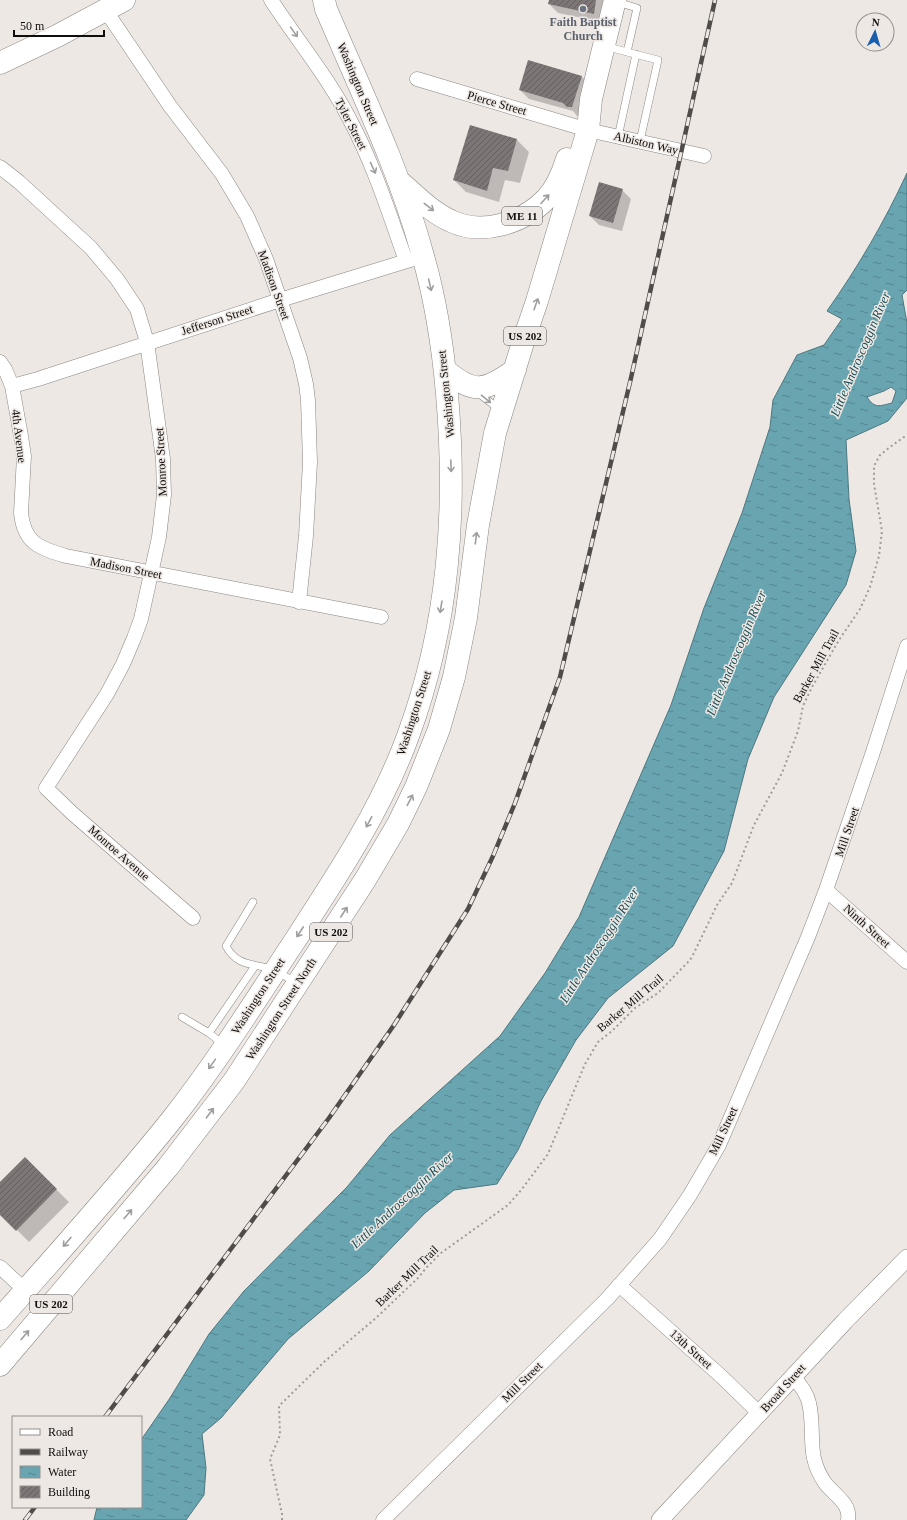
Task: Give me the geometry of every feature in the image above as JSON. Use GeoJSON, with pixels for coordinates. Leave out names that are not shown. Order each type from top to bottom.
{"type":"FeatureCollection","features":[{"type":"Feature","properties":{"kind":"main road"},"geometry":{"type":"LineString","coordinates":[[604,46],[615,1]]}},
{"type":"Feature","properties":{"kind":"main road","name":"Washington Street"},"geometry":{"type":"LineString","coordinates":[[0,1319],[173,1118],[217,1039],[265,968],[334,880],[367,825],[385,790],[407,738],[429,667],[446,575],[451,506],[451,438],[445,370],[435,306],[415,258],[400,181],[322,3]]}},
{"type":"Feature","properties":{"kind":"main road"},"geometry":{"type":"LineString","coordinates":[[0,63],[57,36],[115,5]]}},
{"type":"Feature","properties":{"kind":"main road","name":"ME 11"},"geometry":{"type":"LineString","coordinates":[[400,181],[426,205],[452,222],[479,227],[500,225],[524,216],[535,209],[547,198],[556,185],[583,128],[604,46]]}},
{"type":"Feature","properties":{"kind":"main road","name":"US 202"},"geometry":{"type":"LineString","coordinates":[[502,411],[537,301],[583,128]]}},
{"type":"Feature","properties":{"kind":"main road"},"geometry":{"type":"LineString","coordinates":[[445,370],[460,382],[471,387],[483,387],[493,385],[514,370]]}},
{"type":"Feature","properties":{"kind":"main road","name":"Washington Street North"},"geometry":{"type":"LineString","coordinates":[[0,1365],[168,1167],[234,1081],[365,880],[398,824],[416,787],[439,729],[454,677],[466,618],[486,479],[495,434],[502,411]]}},
{"type":"Feature","properties":{"kind":"street","name":"Tyler Street"},"geometry":{"type":"LineString","coordinates":[[271,0],[318,67],[350,119],[415,258]]}},
{"type":"Feature","properties":{"kind":"street","name":"Madison Street"},"geometry":{"type":"LineString","coordinates":[[115,5],[170,106],[231,188],[247,216],[266,259],[304,377],[310,419],[309,492],[299,602]]}},
{"type":"Feature","properties":{"kind":"street","name":"Pierce Street"},"geometry":{"type":"LineString","coordinates":[[417,79],[583,128]]}},
{"type":"Feature","properties":{"kind":"street","name":"Albiston Way"},"geometry":{"type":"LineString","coordinates":[[583,128],[704,156]]}},
{"type":"Feature","properties":{"kind":"street","name":"Monroe Street"},"geometry":{"type":"LineString","coordinates":[[0,167],[19,182],[75,233],[110,269],[136,309],[147,342],[164,477],[162,515],[152,573],[141,619],[124,664],[98,710],[46,788]]}},
{"type":"Feature","properties":{"kind":"street","name":"Jefferson Street"},"geometry":{"type":"LineString","coordinates":[[12,386],[415,258]]}},
{"type":"Feature","properties":{"kind":"street","name":"4th Avenue"},"geometry":{"type":"LineString","coordinates":[[0,362],[5,369],[12,386],[24,456],[21,513],[24,530],[28,536]]}},
{"type":"Feature","properties":{"kind":"street","name":"Madison Street"},"geometry":{"type":"LineString","coordinates":[[28,536],[32,542],[52,552],[380,617]]}},
{"type":"Feature","properties":{"kind":"street","name":"Mill Street"},"geometry":{"type":"LineString","coordinates":[[383,1520],[620,1285],[660,1239],[682,1208],[719,1145],[808,937],[826,890],[868,767],[907,646]]}},
{"type":"Feature","properties":{"kind":"street","name":"Monroe Avenue"},"geometry":{"type":"LineString","coordinates":[[46,788],[72,813],[193,918]]}},
{"type":"Feature","properties":{"kind":"street","name":"Ninth Street"},"geometry":{"type":"LineString","coordinates":[[826,890],[907,962]]}},
{"type":"Feature","properties":{"kind":"street","name":"Broad Street"},"geometry":{"type":"LineString","coordinates":[[660,1520],[907,1258]]}},
{"type":"Feature","properties":{"kind":"street"},"geometry":{"type":"LineString","coordinates":[[0,1267],[25,1290]]}},
{"type":"Feature","properties":{"kind":"street","name":"13th Street"},"geometry":{"type":"LineString","coordinates":[[620,1285],[722,1377],[760,1414]]}},
{"type":"Feature","properties":{"kind":"street"},"geometry":{"type":"LineString","coordinates":[[794,1377],[803,1389],[809,1402],[813,1457],[818,1471],[826,1483],[846,1505],[849,1515],[848,1520]]}},
{"type":"Feature","properties":{"kind":"lane"},"geometry":{"type":"LineString","coordinates":[[615,1],[637,8],[628,52]]}},
{"type":"Feature","properties":{"kind":"lane"},"geometry":{"type":"LineString","coordinates":[[604,46],[658,60],[640,141]]}},
{"type":"Feature","properties":{"kind":"lane"},"geometry":{"type":"LineString","coordinates":[[618,137],[636,54]]}},
{"type":"Feature","properties":{"kind":"lane"},"geometry":{"type":"LineString","coordinates":[[471,387],[502,411]]}},
{"type":"Feature","properties":{"kind":"lane"},"geometry":{"type":"LineString","coordinates":[[254,902],[226,946],[230,955],[244,963],[265,968],[298,984]]}},
{"type":"Feature","properties":{"kind":"lane"},"geometry":{"type":"LineString","coordinates":[[182,1017],[217,1039]]}},
{"type":"Feature","properties":{"kind":"path","name":"Barker Mill Trail"},"geometry":{"type":"LineString","coordinates":[[282,1520],[270,1459],[280,1435],[279,1406],[324,1362],[376,1318],[418,1278],[441,1253],[508,1205],[548,1154],[585,1064],[598,1042],[612,1031],[635,1008],[658,993],[674,978],[694,952],[717,906],[732,883],[754,825],[782,773],[798,731],[803,706],[809,693],[839,640],[860,609],[870,588],[879,556],[881,538],[880,520],[874,484],[874,466],[880,455],[907,435]]}},
{"type":"Feature","properties":{"kind":"water","name":"Little Androscoggin River"},"geometry":{"type":"Polygon","coordinates":[[[907,173],[907,290],[902,295],[907,323],[907,398],[888,421],[846,440],[849,499],[856,551],[846,585],[774,697],[748,759],[724,851],[673,946],[608,998],[576,1040],[541,1101],[518,1150],[497,1184],[454,1190],[425,1213],[369,1271],[288,1339],[221,1418],[202,1434],[206,1468],[204,1495],[186,1520],[94,1520],[97,1508],[142,1508],[142,1439],[170,1398],[209,1334],[244,1291],[347,1187],[390,1135],[500,1036],[545,973],[579,917],[671,705],[704,608],[742,513],[770,427],[773,400],[797,355],[824,345],[842,319],[827,311],[870,244],[890,209],[907,173]],[[891,387],[867,397],[872,403],[878,406],[892,403],[896,391],[891,387]]]}},
{"type":"Feature","properties":{"kind":"building","name":"Faith Baptist Church"},"geometry":{"type":"Polygon","coordinates":[[[549,0],[596,0],[594,14],[548,4],[549,0]]]}},
{"type":"Feature","properties":{"kind":"building"},"geometry":{"type":"Polygon","coordinates":[[[528,60],[582,76],[572,107],[567,107],[563,103],[519,90],[528,60]]]}},
{"type":"Feature","properties":{"kind":"building"},"geometry":{"type":"Polygon","coordinates":[[[470,125],[517,139],[508,171],[493,168],[487,191],[453,180],[470,125]]]}},
{"type":"Feature","properties":{"kind":"building"},"geometry":{"type":"Polygon","coordinates":[[[599,182],[623,189],[613,223],[589,216],[599,182]]]}},
{"type":"Feature","properties":{"kind":"building"},"geometry":{"type":"Polygon","coordinates":[[[25,1157],[57,1189],[16,1231],[0,1215],[0,1182],[25,1157]]]}},
{"type":"Feature","properties":{"kind":"railway"},"geometry":{"type":"LineString","coordinates":[[106,1416],[329,1118],[394,1025],[468,909],[493,856],[515,803],[560,677],[631,378],[715,0]]}},
{"type":"Feature","properties":{"kind":"railway"},"geometry":{"type":"LineString","coordinates":[[25,1520],[34,1508]]}},
{"type":"Feature","properties":{"kind":"place","name":"Faith Baptist Church"},"geometry":{"type":"Point","coordinates":[583,9]}}]}
